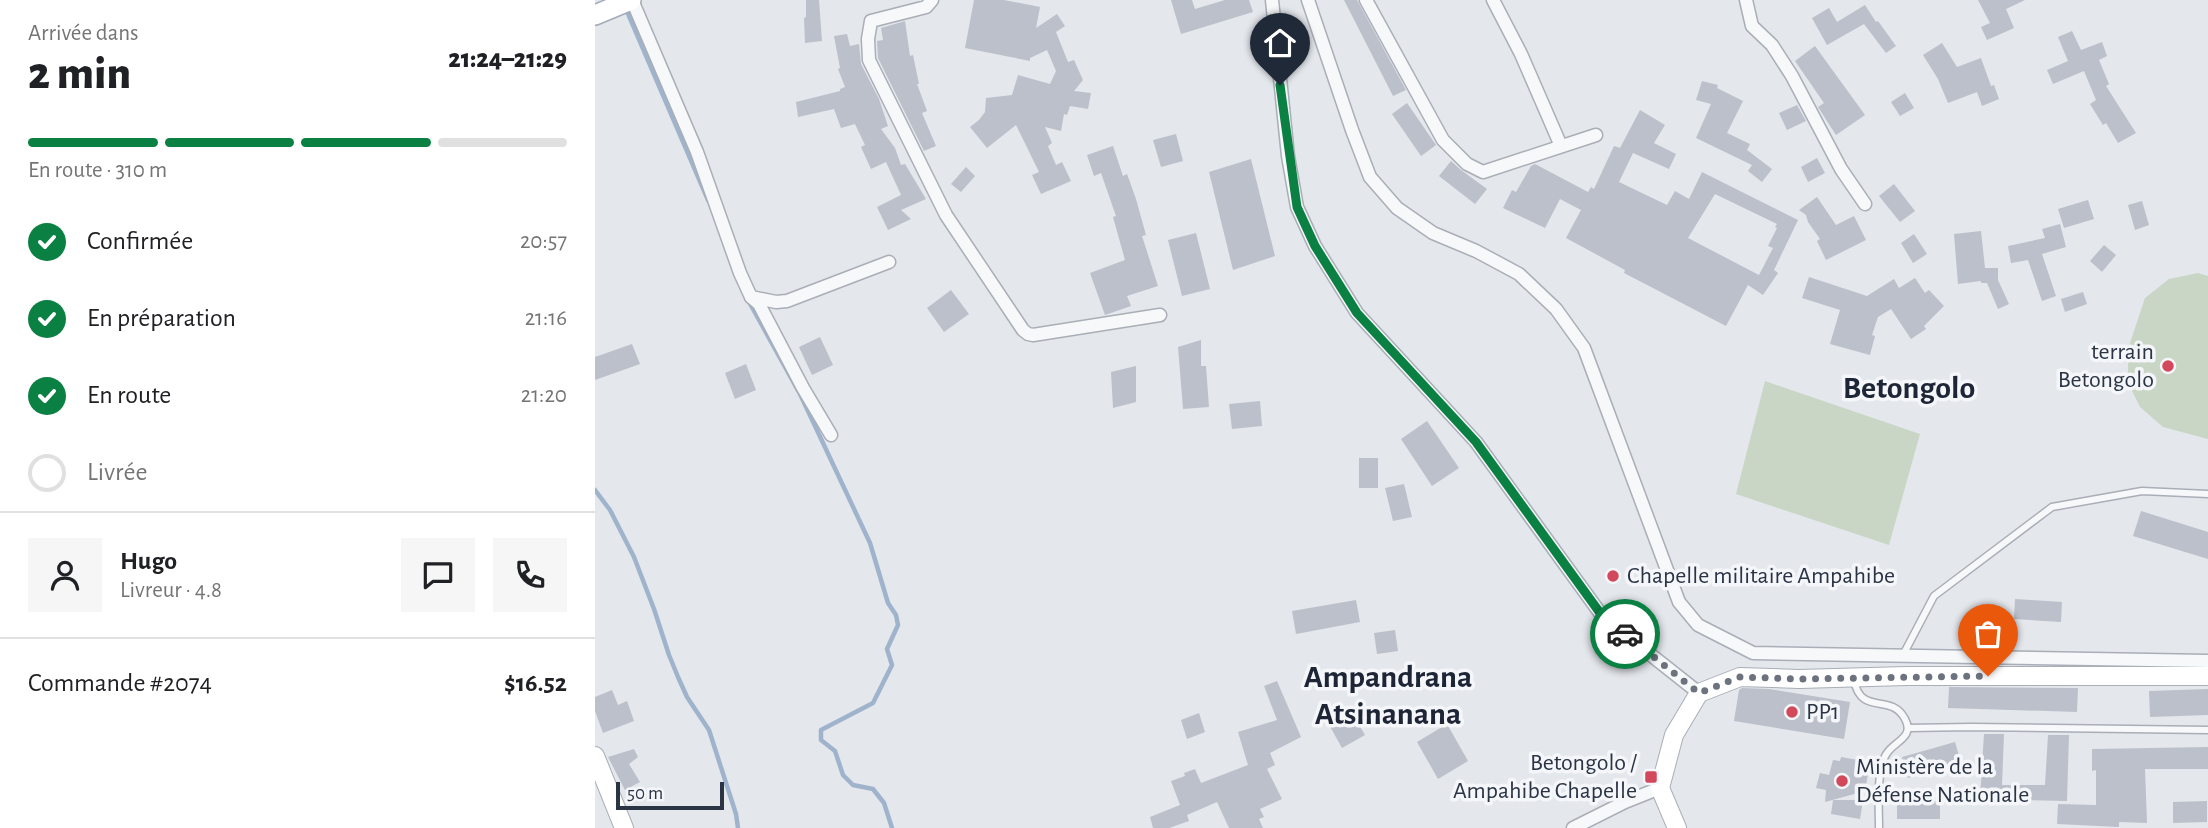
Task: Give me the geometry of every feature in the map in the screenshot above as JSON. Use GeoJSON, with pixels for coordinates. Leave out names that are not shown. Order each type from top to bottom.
{"type":"FeatureCollection","features":[{"type":"Feature","properties":{"kind":"main road"},"geometry":{"type":"LineString","coordinates":[[595,15],[624,1]]}},
{"type":"Feature","properties":{"kind":"street"},"geometry":{"type":"LineString","coordinates":[[932,0],[926,7],[871,21],[867,39],[869,60],[946,215],[1023,330],[1033,335],[1160,315]]}},
{"type":"Feature","properties":{"kind":"street"},"geometry":{"type":"LineString","coordinates":[[1272,0],[1288,156],[1297,207],[1315,246],[1357,313],[1476,442],[1603,617],[1699,693]]}},
{"type":"Feature","properties":{"kind":"street"},"geometry":{"type":"LineString","coordinates":[[1308,0],[1370,177],[1397,208],[1433,233],[1476,251],[1519,274],[1556,309],[1584,348],[1679,603],[1698,625],[1753,653],[2208,661]]}},
{"type":"Feature","properties":{"kind":"street"},"geometry":{"type":"LineString","coordinates":[[1366,0],[1443,140],[1467,164],[1483,172],[1596,135]]}},
{"type":"Feature","properties":{"kind":"street"},"geometry":{"type":"LineString","coordinates":[[1493,0],[1521,54],[1561,146]]}},
{"type":"Feature","properties":{"kind":"street"},"geometry":{"type":"LineString","coordinates":[[1746,0],[1752,26],[1779,55],[1841,169],[1865,204]]}},
{"type":"Feature","properties":{"kind":"street"},"geometry":{"type":"LineString","coordinates":[[624,1],[697,152],[751,297],[759,304],[831,435]]}},
{"type":"Feature","properties":{"kind":"street"},"geometry":{"type":"LineString","coordinates":[[751,297],[776,302],[787,301],[890,262]]}},
{"type":"Feature","properties":{"kind":"street"},"geometry":{"type":"LineString","coordinates":[[1677,828],[1660,788],[1674,736],[1699,693],[1740,677],[2208,677]]}},
{"type":"Feature","properties":{"kind":"street"},"geometry":{"type":"LineString","coordinates":[[595,756],[624,828]]}},
{"type":"Feature","properties":{"kind":"street"},"geometry":{"type":"LineString","coordinates":[[1573,828],[1660,788]]}},
{"type":"Feature","properties":{"kind":"lane"},"geometry":{"type":"LineString","coordinates":[[1903,655],[1934,596],[2052,507],[2142,491],[2208,494]]}},
{"type":"Feature","properties":{"kind":"lane"},"geometry":{"type":"LineString","coordinates":[[1853,678],[1856,691],[1864,700],[1893,707],[1905,718],[1908,728],[1905,738],[1887,753],[1881,767],[1879,828]]}},
{"type":"Feature","properties":{"kind":"lane"},"geometry":{"type":"LineString","coordinates":[[1908,728],[2208,730]]}},
{"type":"Feature","properties":{"kind":"green space","name":"terrain Betongolo"},"geometry":{"type":"Polygon","coordinates":[[[2198,273],[2208,276],[2208,439],[2163,427],[2140,407],[2128,383],[2128,349],[2145,298],[2169,279],[2198,273]]]}},
{"type":"Feature","properties":{"kind":"green space"},"geometry":{"type":"Polygon","coordinates":[[[1765,381],[1920,434],[1889,545],[1736,494],[1765,381]]]}},
{"type":"Feature","properties":{"kind":"building"},"geometry":{"type":"Polygon","coordinates":[[[806,0],[819,0],[822,41],[805,43],[806,0]]]}},
{"type":"Feature","properties":{"kind":"building"},"geometry":{"type":"Polygon","coordinates":[[[974,0],[1004,0],[1040,7],[1036,28],[1057,14],[1065,26],[1056,32],[1068,62],[1074,60],[1083,80],[1074,91],[1091,93],[1088,109],[1070,106],[1067,115],[1064,114],[1061,131],[1045,127],[1052,143],[1048,146],[1056,165],[1062,162],[1071,181],[1041,194],[1032,175],[1039,172],[1016,125],[987,148],[970,127],[985,112],[986,98],[1012,95],[1018,75],[1050,84],[1056,71],[1047,50],[1030,58],[1030,61],[965,48],[974,0]]]}},
{"type":"Feature","properties":{"kind":"building"},"geometry":{"type":"Polygon","coordinates":[[[1171,0],[1192,0],[1195,9],[1225,0],[1249,0],[1253,12],[1181,34],[1171,0]]]}},
{"type":"Feature","properties":{"kind":"building"},"geometry":{"type":"Polygon","coordinates":[[[1344,0],[1357,0],[1406,90],[1393,96],[1344,0]]]}},
{"type":"Feature","properties":{"kind":"building"},"geometry":{"type":"Polygon","coordinates":[[[1978,0],[2025,0],[2006,9],[2014,28],[1987,40],[1981,27],[1990,23],[1978,0]]]}},
{"type":"Feature","properties":{"kind":"building"},"geometry":{"type":"Polygon","coordinates":[[[1865,5],[1896,46],[1886,53],[1864,24],[1827,45],[1812,18],[1829,8],[1837,22],[1865,5]]]}},
{"type":"Feature","properties":{"kind":"building"},"geometry":{"type":"Polygon","coordinates":[[[905,21],[910,56],[913,55],[917,84],[927,111],[922,113],[936,146],[924,151],[878,58],[877,41],[883,40],[881,28],[905,21]]]}},
{"type":"Feature","properties":{"kind":"building"},"geometry":{"type":"Polygon","coordinates":[[[2072,31],[2081,50],[2102,42],[2107,56],[2099,60],[2109,84],[2106,86],[2136,133],[2118,143],[2090,104],[2096,100],[2084,71],[2053,84],[2047,70],[2068,61],[2058,37],[2072,31]]]}},
{"type":"Feature","properties":{"kind":"building"},"geometry":{"type":"Polygon","coordinates":[[[847,34],[850,46],[859,44],[861,64],[879,99],[888,126],[881,129],[895,148],[901,165],[905,164],[926,199],[901,210],[911,219],[888,230],[877,207],[901,195],[886,162],[871,169],[861,147],[865,145],[855,124],[841,128],[834,109],[798,117],[796,102],[840,91],[845,87],[838,69],[840,68],[834,36],[847,34]]]}},
{"type":"Feature","properties":{"kind":"building"},"geometry":{"type":"Polygon","coordinates":[[[1942,43],[1957,67],[1981,58],[1999,99],[1982,106],[1977,92],[1948,103],[1938,79],[1923,55],[1942,43]]]}},
{"type":"Feature","properties":{"kind":"building"},"geometry":{"type":"Polygon","coordinates":[[[1815,46],[1865,115],[1836,135],[1818,107],[1824,103],[1795,61],[1815,46]]]}},
{"type":"Feature","properties":{"kind":"building"},"geometry":{"type":"Polygon","coordinates":[[[1702,81],[1718,85],[1717,88],[1743,101],[1727,133],[1750,144],[1747,150],[1772,169],[1762,182],[1748,171],[1752,165],[1696,138],[1711,104],[1696,100],[1702,81]]]}},
{"type":"Feature","properties":{"kind":"building"},"geometry":{"type":"Polygon","coordinates":[[[1905,93],[1914,108],[1900,116],[1891,102],[1905,93]]]}},
{"type":"Feature","properties":{"kind":"building"},"geometry":{"type":"Polygon","coordinates":[[[1407,103],[1436,145],[1421,156],[1392,114],[1407,103]]]}},
{"type":"Feature","properties":{"kind":"building"},"geometry":{"type":"Polygon","coordinates":[[[1797,105],[1806,121],[1787,130],[1779,113],[1797,105]]]}},
{"type":"Feature","properties":{"kind":"building"},"geometry":{"type":"Polygon","coordinates":[[[1640,110],[1665,125],[1654,143],[1676,154],[1669,169],[1633,153],[1619,182],[1667,205],[1675,191],[1689,199],[1702,172],[1798,220],[1774,270],[1778,273],[1763,295],[1748,285],[1726,326],[1624,273],[1625,270],[1566,238],[1581,210],[1560,199],[1545,228],[1503,208],[1512,190],[1516,192],[1531,166],[1535,164],[1588,192],[1591,187],[1594,189],[1614,146],[1620,148],[1640,110]],[[1715,194],[1688,238],[1759,275],[1773,248],[1768,246],[1777,224],[1715,194]]]}},
{"type":"Feature","properties":{"kind":"building"},"geometry":{"type":"Polygon","coordinates":[[[1176,134],[1183,161],[1161,167],[1153,140],[1176,134]]]}},
{"type":"Feature","properties":{"kind":"building"},"geometry":{"type":"Polygon","coordinates":[[[1113,146],[1123,176],[1127,174],[1136,199],[1146,235],[1142,236],[1158,286],[1127,296],[1131,306],[1105,315],[1090,273],[1125,260],[1113,217],[1116,216],[1101,173],[1094,176],[1087,155],[1113,146]]]}},
{"type":"Feature","properties":{"kind":"building"},"geometry":{"type":"Polygon","coordinates":[[[1817,158],[1825,173],[1808,182],[1801,167],[1817,158]]]}},
{"type":"Feature","properties":{"kind":"building"},"geometry":{"type":"Polygon","coordinates":[[[1251,159],[1275,256],[1233,270],[1209,172],[1251,159]]]}},
{"type":"Feature","properties":{"kind":"building"},"geometry":{"type":"Polygon","coordinates":[[[1451,161],[1487,189],[1475,204],[1439,176],[1451,161]]]}},
{"type":"Feature","properties":{"kind":"building"},"geometry":{"type":"Polygon","coordinates":[[[966,167],[975,176],[961,192],[951,184],[966,167]]]}},
{"type":"Feature","properties":{"kind":"building"},"geometry":{"type":"Polygon","coordinates":[[[1894,184],[1915,211],[1900,222],[1879,196],[1894,184]]]}},
{"type":"Feature","properties":{"kind":"building"},"geometry":{"type":"Polygon","coordinates":[[[1817,197],[1836,225],[1854,216],[1866,240],[1826,260],[1817,241],[1820,239],[1806,215],[1799,210],[1817,197]]]}},
{"type":"Feature","properties":{"kind":"building"},"geometry":{"type":"Polygon","coordinates":[[[2088,200],[2094,219],[2064,228],[2058,209],[2088,200]]]}},
{"type":"Feature","properties":{"kind":"building"},"geometry":{"type":"Polygon","coordinates":[[[2142,201],[2149,225],[2135,230],[2128,205],[2142,201]]]}},
{"type":"Feature","properties":{"kind":"building"},"geometry":{"type":"Polygon","coordinates":[[[2060,224],[2066,247],[2042,254],[2056,296],[2042,301],[2028,260],[2011,263],[2008,246],[2045,238],[2042,229],[2060,224]]]}},
{"type":"Feature","properties":{"kind":"building"},"geometry":{"type":"Polygon","coordinates":[[[1981,231],[1985,268],[1998,268],[1998,280],[2009,304],[1998,309],[1987,283],[1981,281],[1958,284],[1954,234],[1981,231]]]}},
{"type":"Feature","properties":{"kind":"building"},"geometry":{"type":"Polygon","coordinates":[[[1196,233],[1210,289],[1182,296],[1168,240],[1196,233]]]}},
{"type":"Feature","properties":{"kind":"building"},"geometry":{"type":"Polygon","coordinates":[[[1914,234],[1927,254],[1913,263],[1901,243],[1914,234]]]}},
{"type":"Feature","properties":{"kind":"building"},"geometry":{"type":"Polygon","coordinates":[[[2104,245],[2116,255],[2102,272],[2090,261],[2104,245]]]}},
{"type":"Feature","properties":{"kind":"building"},"geometry":{"type":"Polygon","coordinates":[[[1809,277],[1867,296],[1894,279],[1899,288],[1915,278],[1925,293],[1929,290],[1944,306],[1924,326],[1926,329],[1911,339],[1891,309],[1878,317],[1872,335],[1875,336],[1870,355],[1830,344],[1840,310],[1802,298],[1809,277]]]}},
{"type":"Feature","properties":{"kind":"building"},"geometry":{"type":"Polygon","coordinates":[[[951,290],[969,314],[944,332],[927,308],[951,290]]]}},
{"type":"Feature","properties":{"kind":"building"},"geometry":{"type":"Polygon","coordinates":[[[2083,292],[2087,304],[2065,312],[2061,299],[2083,292]]]}},
{"type":"Feature","properties":{"kind":"building"},"geometry":{"type":"Polygon","coordinates":[[[820,337],[833,365],[812,375],[799,347],[820,337]]]}},
{"type":"Feature","properties":{"kind":"building"},"geometry":{"type":"Polygon","coordinates":[[[1201,340],[1201,366],[1206,366],[1209,407],[1183,409],[1178,347],[1201,340]]]}},
{"type":"Feature","properties":{"kind":"building"},"geometry":{"type":"Polygon","coordinates":[[[632,344],[640,364],[595,380],[595,357],[632,344]]]}},
{"type":"Feature","properties":{"kind":"building"},"geometry":{"type":"Polygon","coordinates":[[[746,364],[756,390],[735,399],[725,373],[746,364]]]}},
{"type":"Feature","properties":{"kind":"building"},"geometry":{"type":"Polygon","coordinates":[[[1136,366],[1136,402],[1113,408],[1111,372],[1136,366]]]}},
{"type":"Feature","properties":{"kind":"building"},"geometry":{"type":"Polygon","coordinates":[[[1260,401],[1262,426],[1232,429],[1229,404],[1260,401]]]}},
{"type":"Feature","properties":{"kind":"building"},"geometry":{"type":"Polygon","coordinates":[[[1427,421],[1459,468],[1432,486],[1401,439],[1427,421]]]}},
{"type":"Feature","properties":{"kind":"building"},"geometry":{"type":"Polygon","coordinates":[[[1359,458],[1378,458],[1378,488],[1359,488],[1359,458]]]}},
{"type":"Feature","properties":{"kind":"building"},"geometry":{"type":"Polygon","coordinates":[[[1404,484],[1412,517],[1393,521],[1385,488],[1404,484]]]}},
{"type":"Feature","properties":{"kind":"building"},"geometry":{"type":"Polygon","coordinates":[[[2141,511],[2208,532],[2208,559],[2133,536],[2141,511]]]}},
{"type":"Feature","properties":{"kind":"building"},"geometry":{"type":"Polygon","coordinates":[[[2015,599],[2062,602],[2061,622],[2014,619],[2015,599]]]}},
{"type":"Feature","properties":{"kind":"building"},"geometry":{"type":"Polygon","coordinates":[[[1356,600],[1360,622],[1296,634],[1292,611],[1356,600]]]}},
{"type":"Feature","properties":{"kind":"building"},"geometry":{"type":"Polygon","coordinates":[[[1395,630],[1398,651],[1377,654],[1374,633],[1395,630]]]}},
{"type":"Feature","properties":{"kind":"building"},"geometry":{"type":"Polygon","coordinates":[[[1277,681],[1301,737],[1270,753],[1275,765],[1267,769],[1282,799],[1260,809],[1264,817],[1259,819],[1263,828],[1229,828],[1217,802],[1187,815],[1189,821],[1169,828],[1153,828],[1150,817],[1180,805],[1171,781],[1195,769],[1201,783],[1248,765],[1238,732],[1277,720],[1264,686],[1277,681]]]}},
{"type":"Feature","properties":{"kind":"building"},"geometry":{"type":"Polygon","coordinates":[[[1949,687],[2078,688],[2077,712],[1948,708],[1949,687]]]}},
{"type":"Feature","properties":{"kind":"building","name":"PP1"},"geometry":{"type":"Polygon","coordinates":[[[1769,689],[1850,702],[1844,739],[1734,721],[1739,690],[1769,689]]]}},
{"type":"Feature","properties":{"kind":"building"},"geometry":{"type":"Polygon","coordinates":[[[2208,689],[2208,715],[2150,717],[2149,691],[2208,689]]]}},
{"type":"Feature","properties":{"kind":"building"},"geometry":{"type":"Polygon","coordinates":[[[612,690],[618,705],[627,701],[634,721],[603,733],[595,711],[595,697],[612,690]]]}},
{"type":"Feature","properties":{"kind":"building"},"geometry":{"type":"Polygon","coordinates":[[[1349,708],[1365,735],[1342,748],[1327,721],[1349,708]]]}},
{"type":"Feature","properties":{"kind":"building"},"geometry":{"type":"Polygon","coordinates":[[[1199,713],[1205,732],[1187,739],[1181,720],[1199,713]]]}},
{"type":"Feature","properties":{"kind":"building"},"geometry":{"type":"Polygon","coordinates":[[[1447,724],[1468,761],[1438,779],[1417,742],[1447,724]]]}},
{"type":"Feature","properties":{"kind":"building"},"geometry":{"type":"Polygon","coordinates":[[[1984,734],[2004,734],[2002,785],[2045,785],[2048,735],[2069,735],[2067,801],[1980,799],[1984,734]]]}},
{"type":"Feature","properties":{"kind":"building"},"geometry":{"type":"Polygon","coordinates":[[[1955,742],[1961,763],[1908,778],[1902,757],[1955,742]]]}},
{"type":"Feature","properties":{"kind":"building"},"geometry":{"type":"Polygon","coordinates":[[[2208,747],[2208,769],[2145,769],[2147,823],[2119,822],[2119,827],[2057,824],[2058,804],[2096,805],[2096,770],[2092,771],[2092,749],[2208,747]]]}},
{"type":"Feature","properties":{"kind":"building"},"geometry":{"type":"Polygon","coordinates":[[[634,749],[638,757],[629,764],[640,782],[625,790],[608,757],[634,749]]]}},
{"type":"Feature","properties":{"kind":"building","name":"Ministère de la Défense Nationale"},"geometry":{"type":"Polygon","coordinates":[[[1841,757],[1870,762],[1865,791],[1825,802],[1826,790],[1816,788],[1820,773],[1829,775],[1833,760],[1840,761],[1841,757]]]}},
{"type":"Feature","properties":{"kind":"building"},"geometry":{"type":"Polygon","coordinates":[[[1833,800],[1863,800],[1860,819],[1831,814],[1833,800]]]}},
{"type":"Feature","properties":{"kind":"building"},"geometry":{"type":"Polygon","coordinates":[[[1897,800],[1940,801],[1940,819],[1897,819],[1897,800]]]}},
{"type":"Feature","properties":{"kind":"building"},"geometry":{"type":"Polygon","coordinates":[[[2207,801],[2207,822],[2173,823],[2173,802],[2207,801]]]}},
{"type":"Feature","properties":{"kind":"waterway"},"geometry":{"type":"LineString","coordinates":[[626,9],[708,200]]}},
{"type":"Feature","properties":{"kind":"waterway"},"geometry":{"type":"LineString","coordinates":[[748,300],[800,394],[870,543],[888,603],[896,615],[898,625],[887,649],[892,665],[873,703],[821,730],[821,740],[835,751],[843,775],[853,785],[873,789],[884,803],[892,828]]}},
{"type":"Feature","properties":{"kind":"waterway"},"geometry":{"type":"LineString","coordinates":[[595,490],[610,510],[634,557],[678,677],[687,697],[709,730],[738,828]]}},
{"type":"Feature","properties":{"kind":"way so far"},"geometry":{"type":"LineString","coordinates":[[1625,634],[1699,693],[1740,677],[1800,679],[1988,676]]}},
{"type":"Feature","properties":{"kind":"place","name":"terrain Betongolo"},"geometry":{"type":"Point","coordinates":[2168,366]}},
{"type":"Feature","properties":{"kind":"place","name":"Chapelle militaire Ampahibe"},"geometry":{"type":"Point","coordinates":[1613,576]}},
{"type":"Feature","properties":{"kind":"place","name":"PP1"},"geometry":{"type":"Point","coordinates":[1792,712]}},
{"type":"Feature","properties":{"kind":"place","name":"Betongolo / Ampahibe Chapelle"},"geometry":{"type":"Point","coordinates":[1651,777]}},
{"type":"Feature","properties":{"kind":"place","name":"Ministère de la Défense Nationale"},"geometry":{"type":"Point","coordinates":[1842,781]}},
{"type":"Feature","properties":{"kind":"district","name":"Betongolo"},"geometry":{"type":"Point","coordinates":[1909,388]}},
{"type":"Feature","properties":{"kind":"district","name":"Ampandrana Atsinanana"},"geometry":{"type":"Point","coordinates":[1388,696]}},
{"type":"Feature","properties":{"kind":"route"},"geometry":{"type":"LineString","coordinates":[[1280,85],[1297,207],[1315,246],[1357,313],[1476,442],[1603,617],[1625,634]]}}]}
